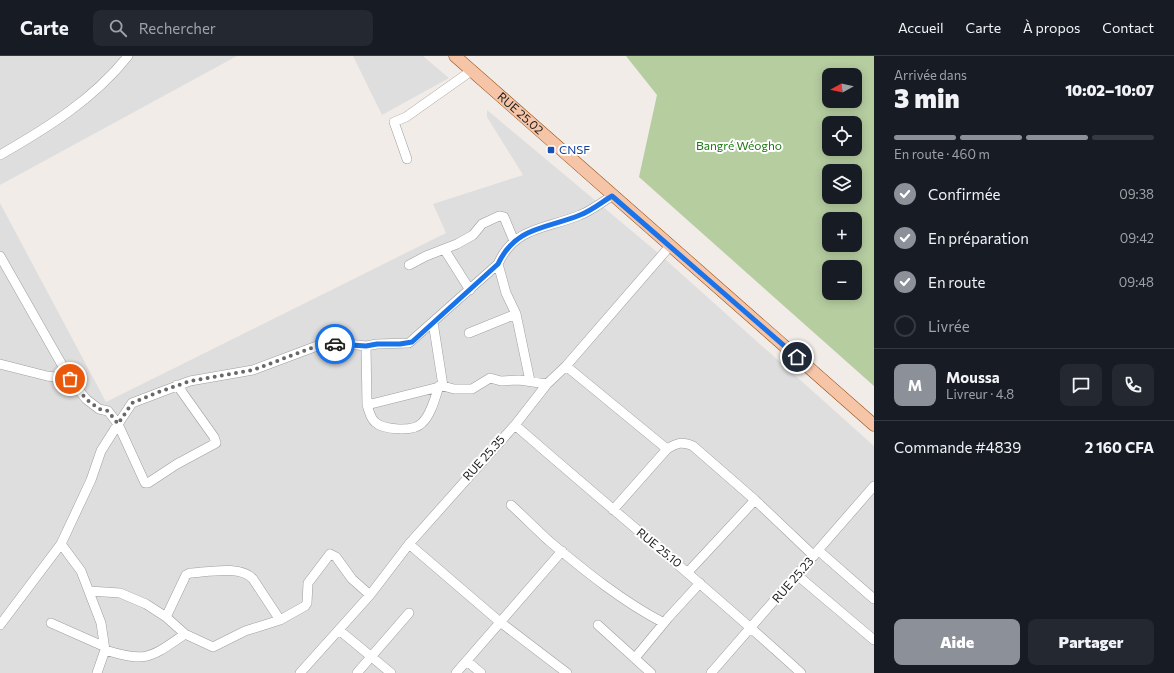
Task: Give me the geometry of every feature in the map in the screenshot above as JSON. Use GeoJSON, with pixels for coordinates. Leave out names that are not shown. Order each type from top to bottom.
{"type":"FeatureCollection","features":[{"type":"Feature","properties":{"kind":"main road","name":"RUE 25.02"},"geometry":{"type":"LineString","coordinates":[[455,56],[612,196],[874,425]]}},
{"type":"Feature","properties":{"kind":"street"},"geometry":{"type":"LineString","coordinates":[[0,155],[56,121],[79,105],[114,74],[128,56]]}},
{"type":"Feature","properties":{"kind":"street"},"geometry":{"type":"LineString","coordinates":[[407,159],[394,122],[406,117],[471,71]]}},
{"type":"Feature","properties":{"kind":"street"},"geometry":{"type":"LineString","coordinates":[[0,625],[61,544],[91,480],[101,451],[132,403],[177,385],[205,377],[253,370],[317,346],[338,343],[366,346],[377,344],[409,343],[498,264],[506,248],[514,241],[543,226],[581,215],[612,196]]}},
{"type":"Feature","properties":{"kind":"street"},"geometry":{"type":"LineString","coordinates":[[409,265],[473,235],[482,224],[499,216],[504,217],[514,241]]}},
{"type":"Feature","properties":{"kind":"street","name":"RUE 25.35"},"geometry":{"type":"LineString","coordinates":[[300,673],[370,595],[409,544],[488,453],[515,425],[547,384],[566,366],[670,246]]}},
{"type":"Feature","properties":{"kind":"street"},"geometry":{"type":"LineString","coordinates":[[444,249],[470,290]]}},
{"type":"Feature","properties":{"kind":"street"},"geometry":{"type":"LineString","coordinates":[[0,256],[64,366],[70,379],[86,399],[99,409],[108,411],[118,424],[145,483],[148,483],[177,464],[215,444],[214,437],[177,385]]}},
{"type":"Feature","properties":{"kind":"street"},"geometry":{"type":"LineString","coordinates":[[498,264],[506,293],[516,314],[530,381]]}},
{"type":"Feature","properties":{"kind":"street"},"geometry":{"type":"LineString","coordinates":[[469,333],[516,314]]}},
{"type":"Feature","properties":{"kind":"street"},"geometry":{"type":"LineString","coordinates":[[366,346],[367,405],[371,418],[383,426],[404,429],[416,428],[423,423],[441,386],[437,336],[433,322]]}},
{"type":"Feature","properties":{"kind":"street"},"geometry":{"type":"LineString","coordinates":[[0,364],[47,376],[70,379]]}},
{"type":"Feature","properties":{"kind":"street"},"geometry":{"type":"LineString","coordinates":[[566,366],[667,449]]}},
{"type":"Feature","properties":{"kind":"street"},"geometry":{"type":"LineString","coordinates":[[367,405],[441,386],[472,389],[490,378],[501,381],[530,381],[547,384]]}},
{"type":"Feature","properties":{"kind":"street","name":"RUE 25.10"},"geometry":{"type":"LineString","coordinates":[[515,425],[660,551],[688,572],[801,673]]}},
{"type":"Feature","properties":{"kind":"street"},"geometry":{"type":"LineString","coordinates":[[613,510],[667,449],[677,443],[685,443],[693,446],[816,553],[874,599]]}},
{"type":"Feature","properties":{"kind":"street","name":"RUE 25.23"},"geometry":{"type":"LineString","coordinates":[[711,673],[874,486]]}},
{"type":"Feature","properties":{"kind":"street"},"geometry":{"type":"LineString","coordinates":[[688,572],[755,500]]}},
{"type":"Feature","properties":{"kind":"street"},"geometry":{"type":"LineString","coordinates":[[511,505],[562,551],[641,611],[664,623]]}},
{"type":"Feature","properties":{"kind":"street"},"geometry":{"type":"LineString","coordinates":[[61,544],[81,571],[101,623],[104,648],[97,673]]}},
{"type":"Feature","properties":{"kind":"street"},"geometry":{"type":"LineString","coordinates":[[409,544],[500,622],[567,673]]}},
{"type":"Feature","properties":{"kind":"street"},"geometry":{"type":"LineString","coordinates":[[456,673],[562,551]]}},
{"type":"Feature","properties":{"kind":"street"},"geometry":{"type":"LineString","coordinates":[[89,592],[120,594],[146,604],[166,617],[185,634],[210,646],[216,646],[245,631],[280,620],[305,606],[307,603],[308,583],[316,570],[330,554],[336,557],[352,579],[370,595]]}},
{"type":"Feature","properties":{"kind":"street"},"geometry":{"type":"LineString","coordinates":[[166,617],[186,575],[190,573],[240,570],[248,574],[253,579],[280,620]]}},
{"type":"Feature","properties":{"kind":"street"},"geometry":{"type":"LineString","coordinates":[[797,575],[874,640]]}},
{"type":"Feature","properties":{"kind":"street"},"geometry":{"type":"LineString","coordinates":[[635,658],[700,583]]}},
{"type":"Feature","properties":{"kind":"street"},"geometry":{"type":"LineString","coordinates":[[357,673],[409,613]]}},
{"type":"Feature","properties":{"kind":"street"},"geometry":{"type":"LineString","coordinates":[[51,623],[104,648],[126,656],[142,658],[161,650],[185,634]]}},
{"type":"Feature","properties":{"kind":"street"},"geometry":{"type":"LineString","coordinates":[[598,625],[651,673]]}},
{"type":"Feature","properties":{"kind":"street"},"geometry":{"type":"LineString","coordinates":[[339,630],[391,673]]}},
{"type":"Feature","properties":{"kind":"street"},"geometry":{"type":"LineString","coordinates":[[466,661],[481,673]]}},
{"type":"Feature","properties":{"kind":"shaded area"},"geometry":{"type":"Polygon","coordinates":[[[0,56],[237,56],[0,185],[0,56]]]}},
{"type":"Feature","properties":{"kind":"shaded area"},"geometry":{"type":"Polygon","coordinates":[[[353,56],[423,56],[449,78],[382,115],[353,56]]]}},
{"type":"Feature","properties":{"kind":"shaded area"},"geometry":{"type":"Polygon","coordinates":[[[487,110],[657,252],[874,446],[874,673],[0,673],[0,203],[106,402],[446,233],[433,204],[523,175],[487,117],[487,110]]]}},
{"type":"Feature","properties":{"kind":"green space","name":"Bangré Wéogho"},"geometry":{"type":"Polygon","coordinates":[[[626,56],[874,56],[874,386],[639,177],[657,95],[626,56]]]}},
{"type":"Feature","properties":{"kind":"way so far"},"geometry":{"type":"LineString","coordinates":[[70,379],[86,399],[99,409],[108,411],[118,424],[132,403],[156,393],[205,377],[253,370],[317,346],[335,344]]}},
{"type":"Feature","properties":{"kind":"place","name":"CNSF"},"geometry":{"type":"Point","coordinates":[551,150]}},
{"type":"Feature","properties":{"kind":"route"},"geometry":{"type":"LineString","coordinates":[[335,344],[366,346],[412,342],[498,264],[506,248],[514,241],[530,231],[581,215],[612,196],[797,357]]}}]}
